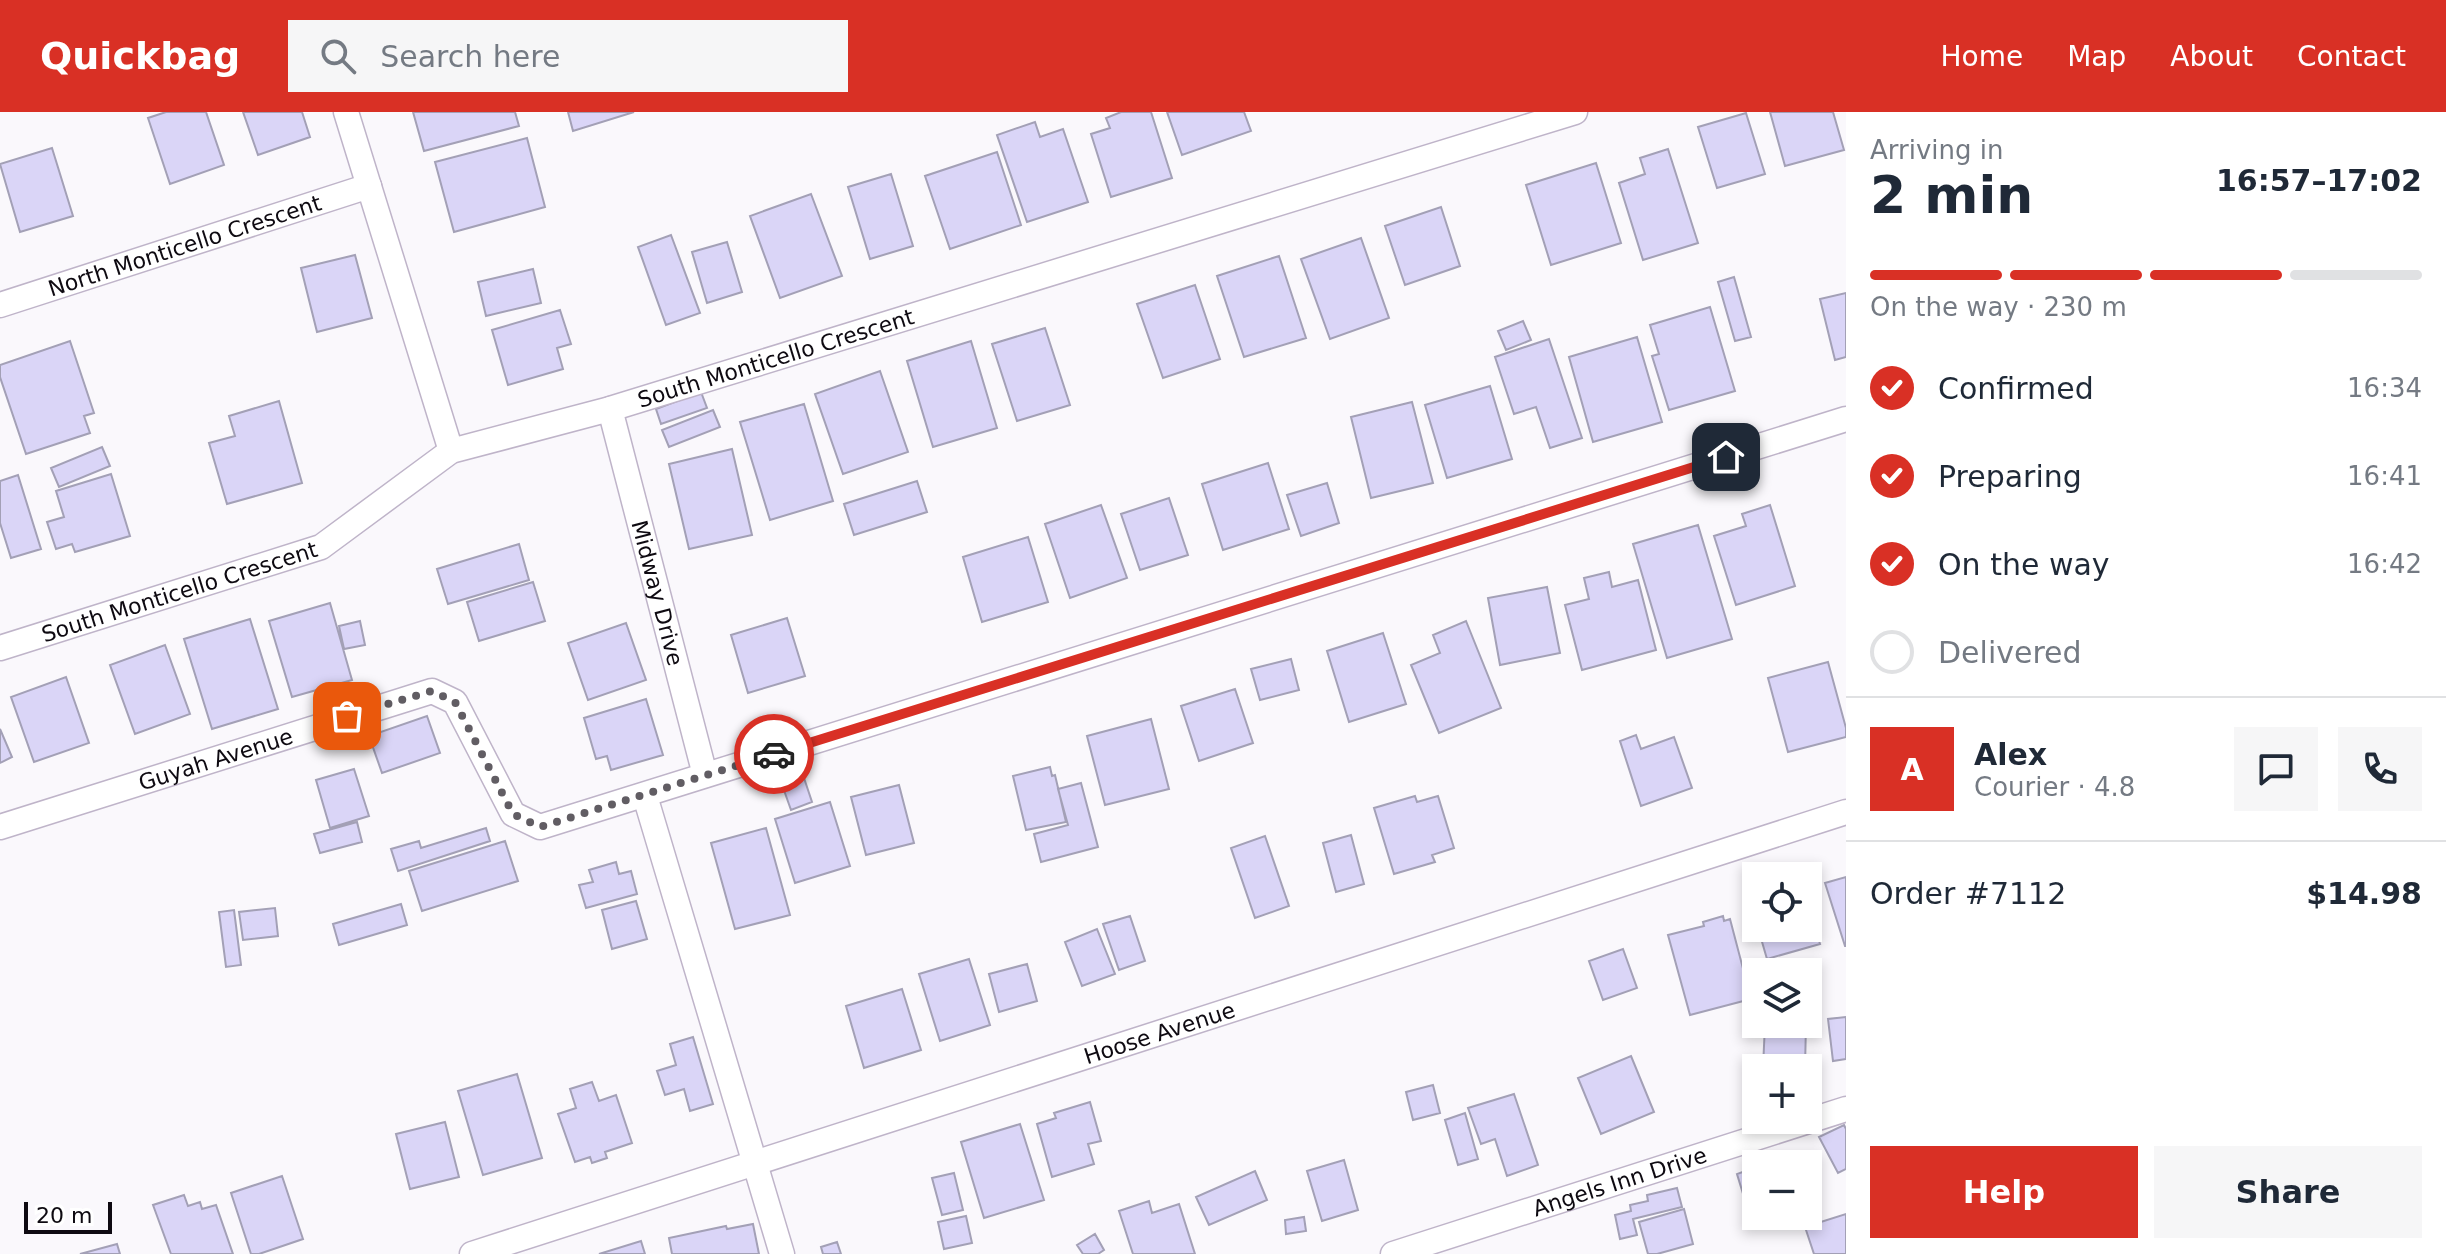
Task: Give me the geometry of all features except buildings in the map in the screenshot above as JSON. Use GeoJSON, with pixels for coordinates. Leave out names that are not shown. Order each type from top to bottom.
{"type":"FeatureCollection","features":[{"type":"Feature","properties":{"kind":"street"},"geometry":{"type":"LineString","coordinates":[[346,112],[451,451]]}},
{"type":"Feature","properties":{"kind":"street","name":"South Monticello Crescent"},"geometry":{"type":"LineString","coordinates":[[0,648],[321,547],[451,451],[610,409],[1575,112]]}},
{"type":"Feature","properties":{"kind":"street","name":"North Monticello Crescent"},"geometry":{"type":"LineString","coordinates":[[0,305],[369,186]]}},
{"type":"Feature","properties":{"kind":"street","name":"Midway Drive"},"geometry":{"type":"LineString","coordinates":[[610,409],[705,775]]}},
{"type":"Feature","properties":{"kind":"street"},"geometry":{"type":"LineString","coordinates":[[782,1254],[645,796],[1846,419]]}},
{"type":"Feature","properties":{"kind":"street","name":"Guyah Avenue"},"geometry":{"type":"LineString","coordinates":[[0,827],[432,691],[455,702],[513,814],[540,827],[645,796]]}},
{"type":"Feature","properties":{"kind":"street","name":"Hoose Avenue"},"geometry":{"type":"LineString","coordinates":[[472,1254],[1846,812]]}},
{"type":"Feature","properties":{"kind":"street","name":"Angels Inn Drive"},"geometry":{"type":"LineString","coordinates":[[1393,1254],[1846,1109]]}},
{"type":"Feature","properties":{"kind":"way so far"},"geometry":{"type":"LineString","coordinates":[[347,716],[432,691],[455,702],[513,814],[540,827],[774,754]]}},
{"type":"Feature","properties":{"kind":"route"},"geometry":{"type":"LineString","coordinates":[[774,754],[1726,457]]}}]}
